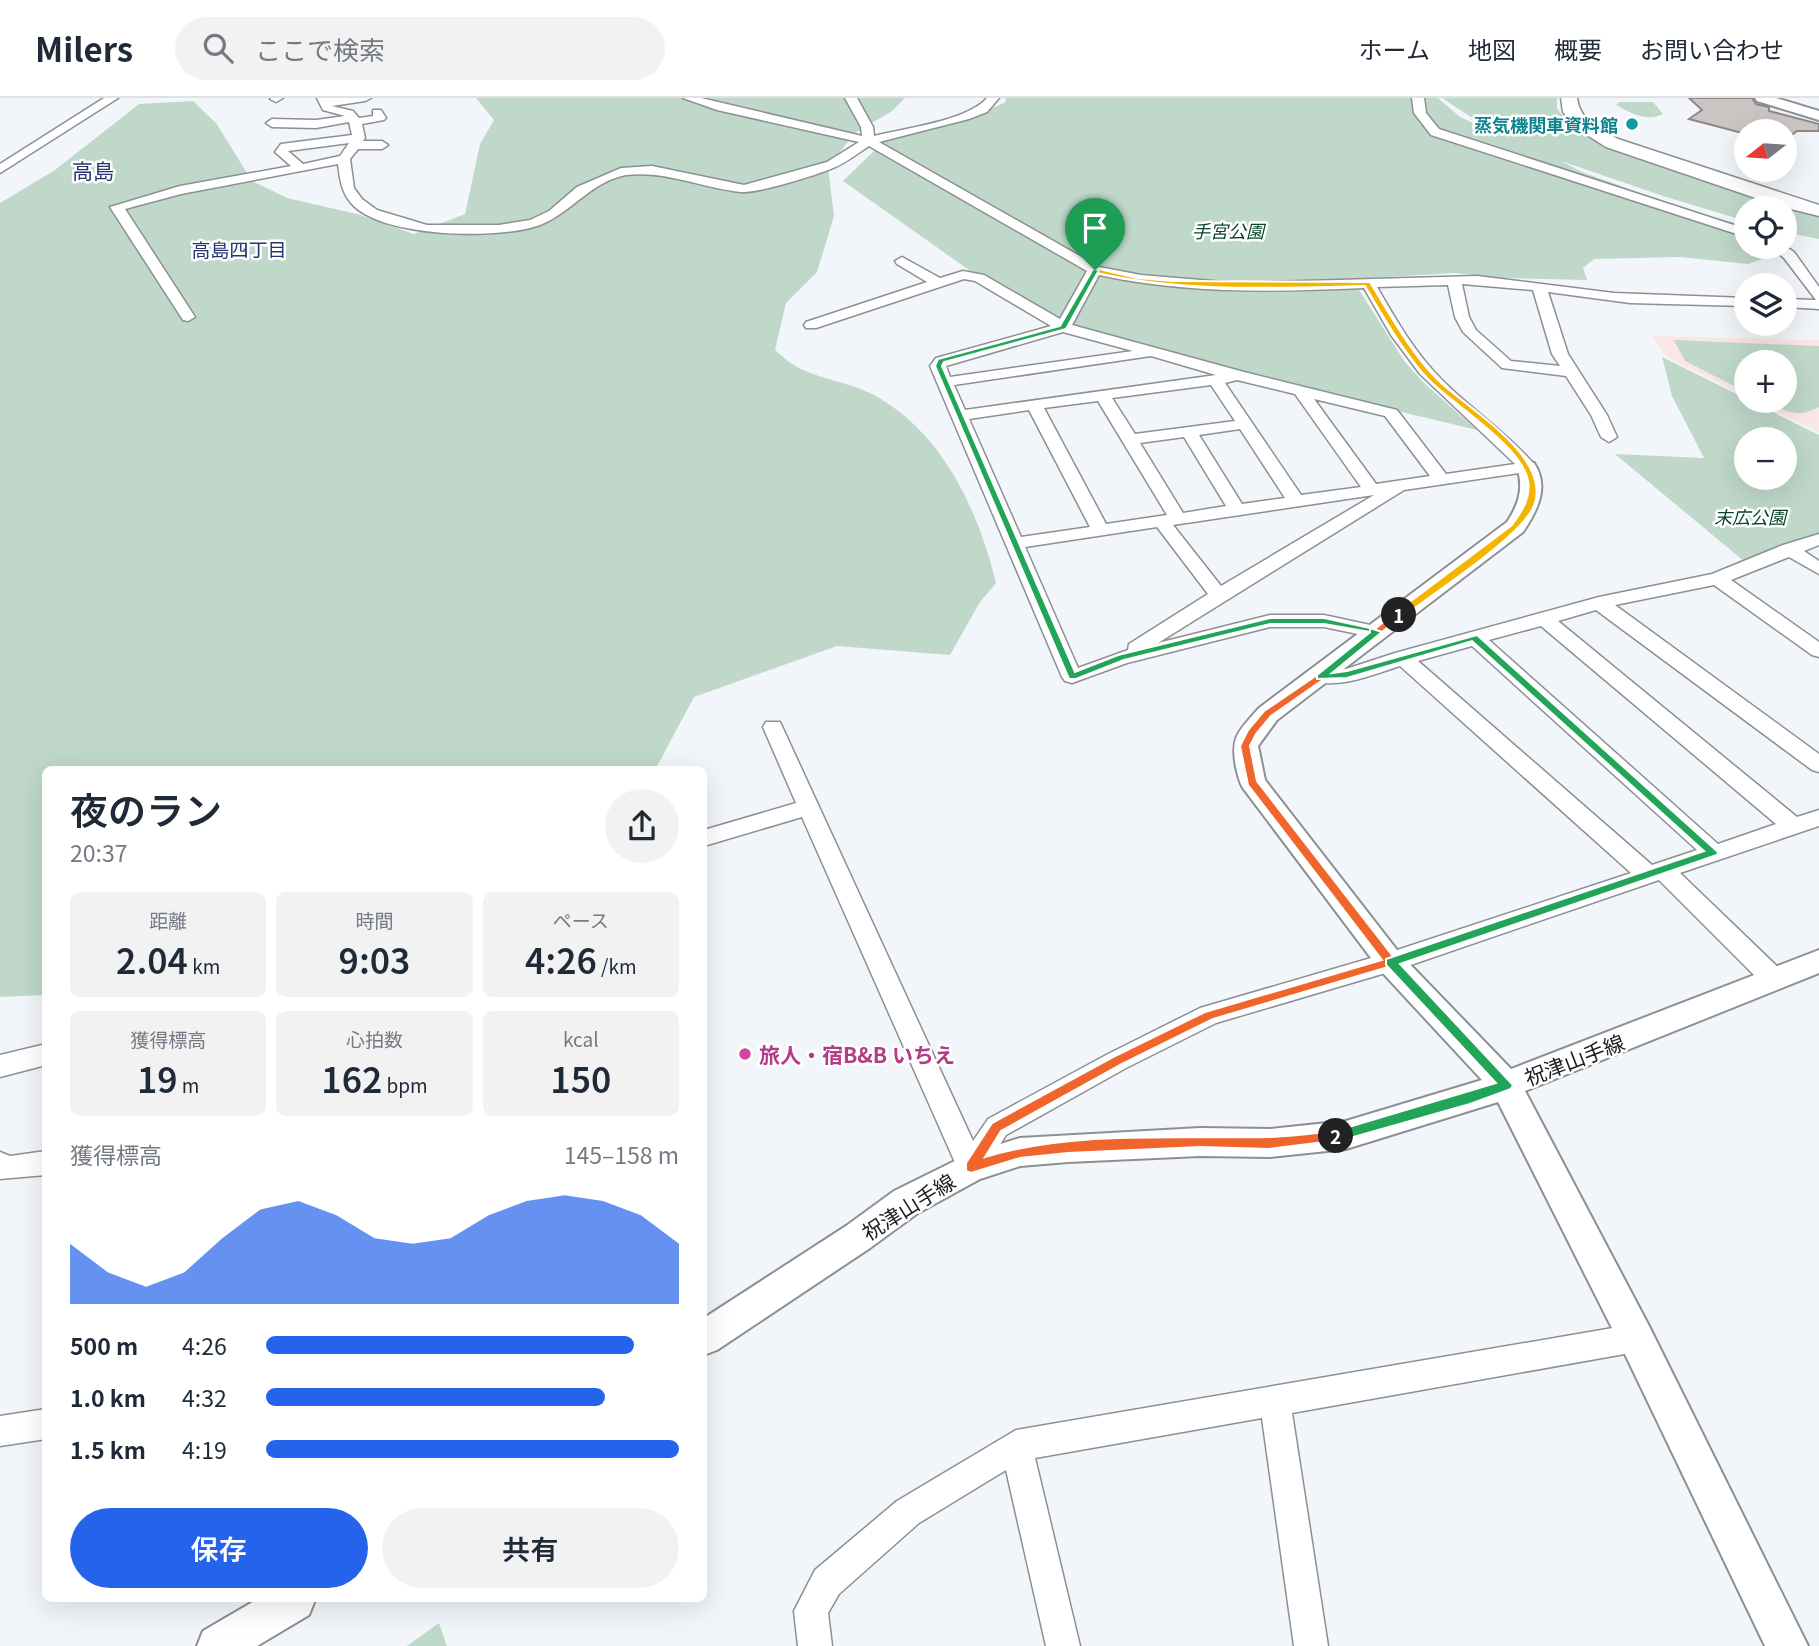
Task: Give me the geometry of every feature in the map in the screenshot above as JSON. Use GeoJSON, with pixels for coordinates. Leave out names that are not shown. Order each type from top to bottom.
{"type":"FeatureCollection","features":[{"type":"Feature","properties":{"kind":"main road"},"geometry":{"type":"LineString","coordinates":[[1569,98],[1571,112],[1582,125],[1612,143],[1819,211]]}},
{"type":"Feature","properties":{"kind":"street"},"geometry":{"type":"LineString","coordinates":[[0,169],[112,98]]}},
{"type":"Feature","properties":{"kind":"street"},"geometry":{"type":"LineString","coordinates":[[327,104],[365,98]]}},
{"type":"Feature","properties":{"kind":"street"},"geometry":{"type":"LineString","coordinates":[[689,98],[721,108],[869,141],[1095,270],[1137,280],[1285,286],[1454,280],[1513,282],[1614,297],[1734,302]]}},
{"type":"Feature","properties":{"kind":"street"},"geometry":{"type":"LineString","coordinates":[[851,98],[867,127],[869,141]]}},
{"type":"Feature","properties":{"kind":"street"},"geometry":{"type":"LineString","coordinates":[[1418,98],[1420,113],[1435,132],[1734,229]]}},
{"type":"Feature","properties":{"kind":"street"},"geometry":{"type":"LineString","coordinates":[[1762,98],[1819,116]]}},
{"type":"Feature","properties":{"kind":"street"},"geometry":{"type":"LineString","coordinates":[[344,159],[348,188],[357,202],[372,213],[426,229],[475,231],[533,223],[554,214],[582,190],[621,172],[652,170],[744,189],[821,169],[869,141],[965,117],[983,110],[990,99]]}},
{"type":"Feature","properties":{"kind":"street"},"geometry":{"type":"LineString","coordinates":[[260,113],[321,114],[327,104]]}},
{"type":"Feature","properties":{"kind":"street"},"geometry":{"type":"LineString","coordinates":[[188,317],[117,207],[180,190],[344,159],[357,142],[354,120],[349,113],[327,104]]}},
{"type":"Feature","properties":{"kind":"street"},"geometry":{"type":"LineString","coordinates":[[272,123],[316,124],[380,118],[377,112]]}},
{"type":"Feature","properties":{"kind":"street"},"geometry":{"type":"LineString","coordinates":[[301,168],[281,152],[285,148],[357,142],[382,145]]}},
{"type":"Feature","properties":{"kind":"street"},"geometry":{"type":"LineString","coordinates":[[1792,259],[1819,297]]}},
{"type":"Feature","properties":{"kind":"street"},"geometry":{"type":"LineString","coordinates":[[902,261],[939,283]]}},
{"type":"Feature","properties":{"kind":"street"},"geometry":{"type":"LineString","coordinates":[[1095,270],[1063,327],[941,361],[938,366],[1072,677],[1121,658],[1270,621],[1324,621],[1377,632]]}},
{"type":"Feature","properties":{"kind":"street"},"geometry":{"type":"LineString","coordinates":[[811,325],[963,275],[979,278],[1063,327],[1239,376],[1391,413],[1442,480]]}},
{"type":"Feature","properties":{"kind":"street"},"geometry":{"type":"LineString","coordinates":[[1454,280],[1462,317],[1470,332],[1507,365],[1572,372]]}},
{"type":"Feature","properties":{"kind":"street"},"geometry":{"type":"LineString","coordinates":[[1368,283],[1385,314],[1433,379],[1508,443],[1527,467],[1532,482],[1530,507],[1515,527],[1268,714],[1252,732],[1245,746],[1252,782],[1391,962],[1506,1085],[1636,1338],[1787,1646]]}},
{"type":"Feature","properties":{"kind":"street"},"geometry":{"type":"LineString","coordinates":[[1539,287],[1560,354],[1599,415],[1609,437]]}},
{"type":"Feature","properties":{"kind":"street"},"geometry":{"type":"LineString","coordinates":[[1797,304],[1819,305]]}},
{"type":"Feature","properties":{"kind":"street"},"geometry":{"type":"LineString","coordinates":[[946,382],[1155,353]]}},
{"type":"Feature","properties":{"kind":"street"},"geometry":{"type":"LineString","coordinates":[[961,415],[1239,376]]}},
{"type":"Feature","properties":{"kind":"street"},"geometry":{"type":"LineString","coordinates":[[1216,380],[1295,500]]}},
{"type":"Feature","properties":{"kind":"street"},"geometry":{"type":"LineString","coordinates":[[1301,392],[1371,489]]}},
{"type":"Feature","properties":{"kind":"street"},"geometry":{"type":"LineString","coordinates":[[1103,396],[1130,440],[1168,518],[1219,595]]}},
{"type":"Feature","properties":{"kind":"street"},"geometry":{"type":"LineString","coordinates":[[1034,405],[1100,530]]}},
{"type":"Feature","properties":{"kind":"street"},"geometry":{"type":"LineString","coordinates":[[1130,440],[1245,424]]}},
{"type":"Feature","properties":{"kind":"street"},"geometry":{"type":"LineString","coordinates":[[1189,432],[1236,508]]}},
{"type":"Feature","properties":{"kind":"street"},"geometry":{"type":"LineString","coordinates":[[1016,543],[1168,518],[1527,467]]}},
{"type":"Feature","properties":{"kind":"street"},"geometry":{"type":"LineString","coordinates":[[1121,658],[1219,595],[1405,484]]}},
{"type":"Feature","properties":{"kind":"street"},"geometry":{"type":"LineString","coordinates":[[1320,677],[1347,675],[1402,657],[1599,603],[1717,579],[1819,539]]}},
{"type":"Feature","properties":{"kind":"street"},"geometry":{"type":"LineString","coordinates":[[1788,549],[1819,569]]}},
{"type":"Feature","properties":{"kind":"street"},"geometry":{"type":"LineString","coordinates":[[1717,579],[1819,651]]}},
{"type":"Feature","properties":{"kind":"street"},"geometry":{"type":"LineString","coordinates":[[1599,603],[1819,765]]}},
{"type":"Feature","properties":{"kind":"street"},"geometry":{"type":"LineString","coordinates":[[1543,618],[1793,826]]}},
{"type":"Feature","properties":{"kind":"street"},"geometry":{"type":"LineString","coordinates":[[1474,638],[1713,852]]}},
{"type":"Feature","properties":{"kind":"street"},"geometry":{"type":"LineString","coordinates":[[1402,657],[1656,873],[1775,980]]}},
{"type":"Feature","properties":{"kind":"street"},"geometry":{"type":"LineString","coordinates":[[773,727],[971,1167]]}},
{"type":"Feature","properties":{"kind":"street"},"geometry":{"type":"LineString","coordinates":[[707,837],[809,807]]}},
{"type":"Feature","properties":{"kind":"street"},"geometry":{"type":"LineString","coordinates":[[971,1167],[997,1127],[1117,1060],[1209,1015],[1391,962],[1819,818]]}},
{"type":"Feature","properties":{"kind":"street","name":"祝津山手線"},"geometry":{"type":"LineString","coordinates":[[707,1336],[858,1237],[906,1202],[971,1167],[1020,1152],[1200,1142],[1269,1143],[1346,1135],[1506,1085],[1819,961]]}},
{"type":"Feature","properties":{"kind":"street"},"geometry":{"type":"LineString","coordinates":[[0,1066],[42,1055]]}},
{"type":"Feature","properties":{"kind":"street"},"geometry":{"type":"LineString","coordinates":[[0,1164],[4,1169],[42,1164]]}},
{"type":"Feature","properties":{"kind":"street"},"geometry":{"type":"LineString","coordinates":[[707,1318],[743,1312]]}},
{"type":"Feature","properties":{"kind":"street"},"geometry":{"type":"LineString","coordinates":[[815,1646],[811,1611],[827,1582],[908,1512],[1016,1446],[1636,1338]]}},
{"type":"Feature","properties":{"kind":"street"},"geometry":{"type":"LineString","coordinates":[[1275,1401],[1311,1646]]}},
{"type":"Feature","properties":{"kind":"street"},"geometry":{"type":"LineString","coordinates":[[0,1431],[42,1425]]}},
{"type":"Feature","properties":{"kind":"street"},"geometry":{"type":"LineString","coordinates":[[1016,1446],[1063,1646]]}},
{"type":"Feature","properties":{"kind":"street"},"geometry":{"type":"LineString","coordinates":[[218,1646],[290,1602]]}},
{"type":"Feature","properties":{"kind":"shaded area"},"geometry":{"type":"Polygon","coordinates":[[[1652,336],[1819,340],[1819,432],[1780,413],[1797,413],[1797,350],[1734,350],[1734,390],[1668,358],[1652,336]]]}},
{"type":"Feature","properties":{"kind":"green space"},"geometry":{"type":"Polygon","coordinates":[[[476,98],[905,98],[892,111],[855,133],[828,167],[834,216],[817,272],[786,303],[775,350],[801,369],[872,394],[897,410],[918,429],[954,475],[967,500],[979,527],[996,583],[980,602],[950,655],[837,646],[694,697],[657,766],[42,766],[42,995],[0,997],[0,203],[55,170],[139,104],[193,101],[216,123],[252,181],[287,198],[357,214],[414,234],[465,214],[480,144],[494,120],[476,98]]]}},
{"type":"Feature","properties":{"kind":"green space","name":"手宮公園"},"geometry":{"type":"Polygon","coordinates":[[[1005,98],[1438,98],[1460,117],[1495,133],[1442,98],[1557,98],[1557,109],[1573,127],[1617,149],[1750,196],[1734,196],[1734,217],[1561,161],[1582,172],[1687,210],[1734,223],[1734,259],[1762,259],[1748,264],[1680,257],[1594,259],[1583,268],[1587,280],[1502,278],[1455,273],[1352,279],[1405,362],[1425,384],[1477,430],[1080,335],[976,275],[843,181],[879,143],[977,115],[1006,102],[1005,98]]]}},
{"type":"Feature","properties":{"kind":"green space"},"geometry":{"type":"Polygon","coordinates":[[[1619,102],[1653,102],[1663,114],[1640,116],[1616,105],[1619,102]]]}},
{"type":"Feature","properties":{"kind":"green space","name":"手宮公園"},"geometry":{"type":"Polygon","coordinates":[[[1797,210],[1819,217],[1819,239],[1797,234],[1797,210]]]}},
{"type":"Feature","properties":{"kind":"green space"},"geometry":{"type":"Polygon","coordinates":[[[1674,340],[1819,346],[1819,407],[1797,413],[1797,350],[1734,350],[1734,386],[1685,361],[1674,340]]]}},
{"type":"Feature","properties":{"kind":"green space","name":"末広公園"},"geometry":{"type":"Polygon","coordinates":[[[1662,357],[1734,393],[1734,413],[1775,413],[1819,435],[1819,535],[1745,562],[1615,454],[1704,458],[1672,396],[1662,357]]]}},
{"type":"Feature","properties":{"kind":"green space"},"geometry":{"type":"Polygon","coordinates":[[[439,1623],[447,1646],[407,1646],[439,1623]]]}},
{"type":"Feature","properties":{"kind":"building"},"geometry":{"type":"Polygon","coordinates":[[[1689,98],[1752,98],[1756,104],[1769,107],[1769,111],[1819,124],[1819,131],[1797,131],[1797,119],[1734,119],[1734,131],[1689,119],[1702,110],[1689,98]]]}},
{"type":"Feature","properties":{"kind":"place","name":"蒸気機関車資料館"},"geometry":{"type":"Point","coordinates":[1632,124]}},
{"type":"Feature","properties":{"kind":"place","name":"旅人・宿B&B いちえ"},"geometry":{"type":"Point","coordinates":[745,1054]}},
{"type":"Feature","properties":{"kind":"district","name":"高島"},"geometry":{"type":"Point","coordinates":[93,170]}},
{"type":"Feature","properties":{"kind":"district","name":"高島四丁目"},"geometry":{"type":"Point","coordinates":[239,248]}},
{"type":"Feature","properties":{"kind":"route"},"geometry":{"type":"LineString","coordinates":[[1095,270],[1063,327],[941,361],[938,366],[1072,677],[1121,658],[1270,621],[1324,621],[1377,632],[1320,677],[1347,675],[1474,638],[1713,852],[1391,962],[1506,1085],[1470,1099],[1346,1135],[1269,1143],[1200,1142],[1020,1152],[971,1167],[997,1127],[1117,1060],[1209,1015],[1391,962],[1252,782],[1245,746],[1252,732],[1268,714],[1320,677],[1515,527],[1530,507],[1532,482],[1527,467],[1508,443],[1452,398],[1433,379],[1385,314],[1368,283],[1298,286],[1173,283],[1137,280],[1095,270]]}}]}
